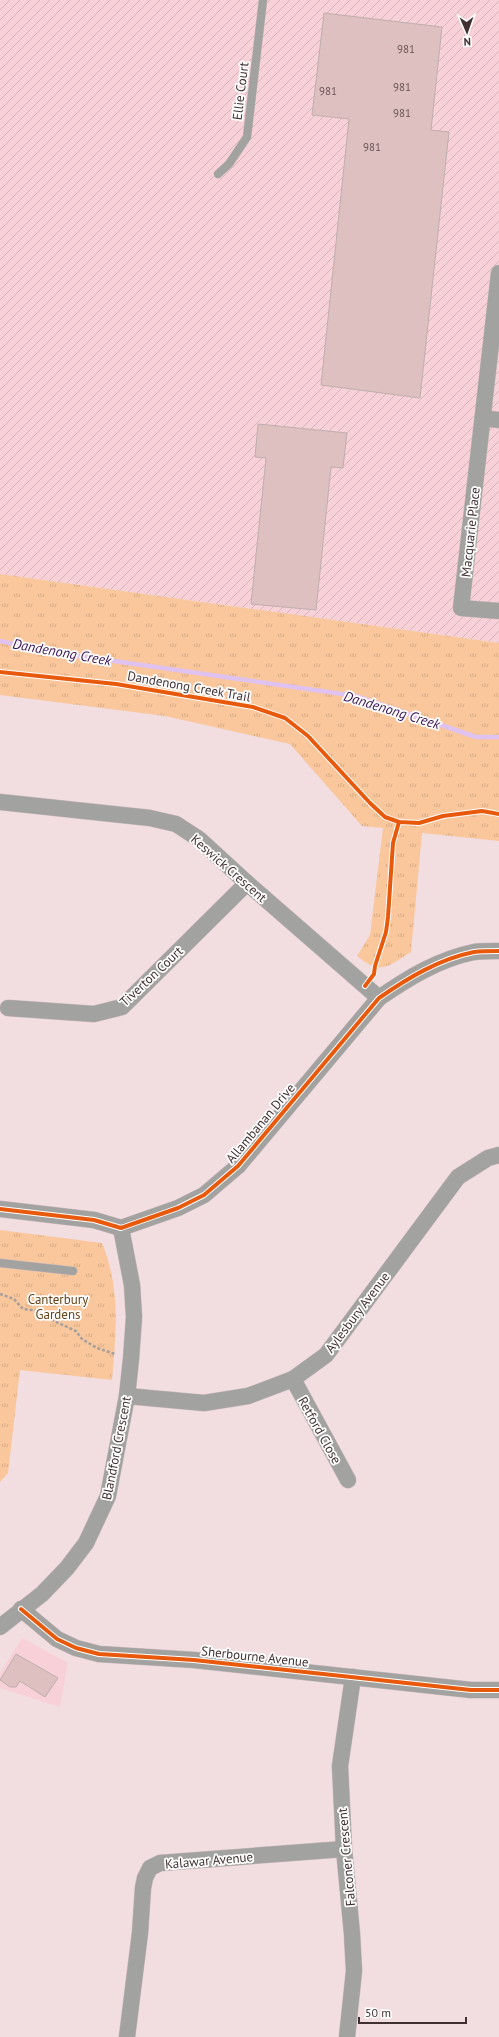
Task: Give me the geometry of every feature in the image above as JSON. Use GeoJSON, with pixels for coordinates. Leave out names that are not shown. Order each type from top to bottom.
{"type":"FeatureCollection","features":[{"type":"Feature","properties":{"kind":"street","name":"Macquarie Place"},"geometry":{"type":"LineString","coordinates":[[499,273],[461,608],[499,611]]}},
{"type":"Feature","properties":{"kind":"street"},"geometry":{"type":"LineString","coordinates":[[483,418],[499,420]]}},
{"type":"Feature","properties":{"kind":"street","name":"Keswick Crescent"},"geometry":{"type":"LineString","coordinates":[[0,802],[150,818],[176,824],[199,839],[379,998]]}},
{"type":"Feature","properties":{"kind":"street","name":"Tiverton Court"},"geometry":{"type":"LineString","coordinates":[[8,1008],[94,1014],[122,1007],[247,883]]}},
{"type":"Feature","properties":{"kind":"street","name":"Allambanan Drive"},"geometry":{"type":"LineString","coordinates":[[121,1228],[178,1208],[204,1195],[223,1180],[238,1166],[263,1137],[379,998],[405,980],[430,967],[474,952],[499,951]]}},
{"type":"Feature","properties":{"kind":"street","name":"Aylesbury Avenue"},"geometry":{"type":"LineString","coordinates":[[126,1396],[204,1403],[248,1396],[293,1380],[326,1355],[458,1177],[488,1158],[499,1155]]}},
{"type":"Feature","properties":{"kind":"street"},"geometry":{"type":"LineString","coordinates":[[0,1209],[94,1220],[121,1228]]}},
{"type":"Feature","properties":{"kind":"street","name":"Blandford Crescent"},"geometry":{"type":"LineString","coordinates":[[0,1627],[42,1594],[67,1568],[86,1543],[100,1517],[108,1496],[113,1476],[132,1359],[134,1317],[132,1285],[121,1228]]}},
{"type":"Feature","properties":{"kind":"street","name":"Retford Close"},"geometry":{"type":"LineString","coordinates":[[293,1380],[348,1480]]}},
{"type":"Feature","properties":{"kind":"street","name":"Sherbourne Avenue"},"geometry":{"type":"LineString","coordinates":[[21,1609],[57,1639],[76,1648],[99,1654],[194,1660],[471,1690],[499,1690]]}},
{"type":"Feature","properties":{"kind":"street","name":"Falconer Crescent"},"geometry":{"type":"LineString","coordinates":[[347,2037],[354,1971],[344,1849],[340,1766],[353,1677]]}},
{"type":"Feature","properties":{"kind":"street","name":"Kalawar Avenue"},"geometry":{"type":"LineString","coordinates":[[127,2037],[140,1933],[143,1888],[145,1878],[150,1868],[160,1864],[344,1849]]}},
{"type":"Feature","properties":{"kind":"lane","name":"Ellie Court"},"geometry":{"type":"LineString","coordinates":[[218,174],[229,164],[247,137],[263,0]]}},
{"type":"Feature","properties":{"kind":"lane"},"geometry":{"type":"LineString","coordinates":[[0,1263],[73,1271]]}},
{"type":"Feature","properties":{"kind":"path"},"geometry":{"type":"LineString","coordinates":[[0,1294],[14,1299],[23,1309],[42,1311],[54,1321],[76,1331],[82,1339],[97,1348],[115,1354]]}},
{"type":"Feature","properties":{"kind":"shaded area"},"geometry":{"type":"Polygon","coordinates":[[[0,0],[499,0],[499,643],[0,574],[0,0]]]}},
{"type":"Feature","properties":{"kind":"shaded area"},"geometry":{"type":"Polygon","coordinates":[[[22,1638],[68,1663],[60,1707],[0,1688],[0,1673],[22,1638]]]}},
{"type":"Feature","properties":{"kind":"green space"},"geometry":{"type":"Polygon","coordinates":[[[0,574],[499,643],[499,841],[422,833],[411,952],[390,965],[384,967],[372,966],[357,956],[370,935],[383,828],[362,826],[290,744],[165,716],[0,695],[0,574]]]}},
{"type":"Feature","properties":{"kind":"green space","name":"Canterbury Gardens"},"geometry":{"type":"Polygon","coordinates":[[[0,1230],[102,1243],[108,1260],[115,1294],[116,1328],[112,1380],[20,1370],[8,1473],[0,1482],[0,1230]]]}},
{"type":"Feature","properties":{"kind":"building"},"geometry":{"type":"Polygon","coordinates":[[[324,13],[442,27],[431,130],[449,132],[420,398],[321,385],[349,119],[312,115],[324,13]]]}},
{"type":"Feature","properties":{"kind":"building"},"geometry":{"type":"Polygon","coordinates":[[[258,424],[347,433],[343,468],[331,467],[316,610],[251,604],[266,458],[255,457],[258,424]]]}},
{"type":"Feature","properties":{"kind":"building"},"geometry":{"type":"Polygon","coordinates":[[[16,1654],[58,1678],[45,1697],[20,1681],[16,1687],[10,1687],[0,1680],[16,1654]]]}},
{"type":"Feature","properties":{"kind":"waterway","name":"Dandenong Creek"},"geometry":{"type":"LineString","coordinates":[[0,641],[45,651],[356,696],[476,737],[499,737]]}},
{"type":"Feature","properties":{"kind":"cycle path","name":"Dandenong Creek Trail"},"geometry":{"type":"LineString","coordinates":[[0,672],[116,684],[253,707],[285,718],[308,736],[370,803],[385,817],[399,822],[419,823],[443,816],[482,811],[499,814]]}},
{"type":"Feature","properties":{"kind":"cycle path"},"geometry":{"type":"LineString","coordinates":[[365,986],[374,974],[375,966],[386,932],[393,843],[399,822]]}},
{"type":"Feature","properties":{"kind":"cycle path"},"geometry":{"type":"LineString","coordinates":[[0,1209],[94,1220],[121,1228],[178,1208],[204,1195],[238,1166],[379,998],[401,983],[448,959],[474,952],[499,951]]}},
{"type":"Feature","properties":{"kind":"cycle path"},"geometry":{"type":"LineString","coordinates":[[21,1609],[57,1639],[76,1648],[99,1654],[194,1660],[471,1690],[499,1690]]}}]}
